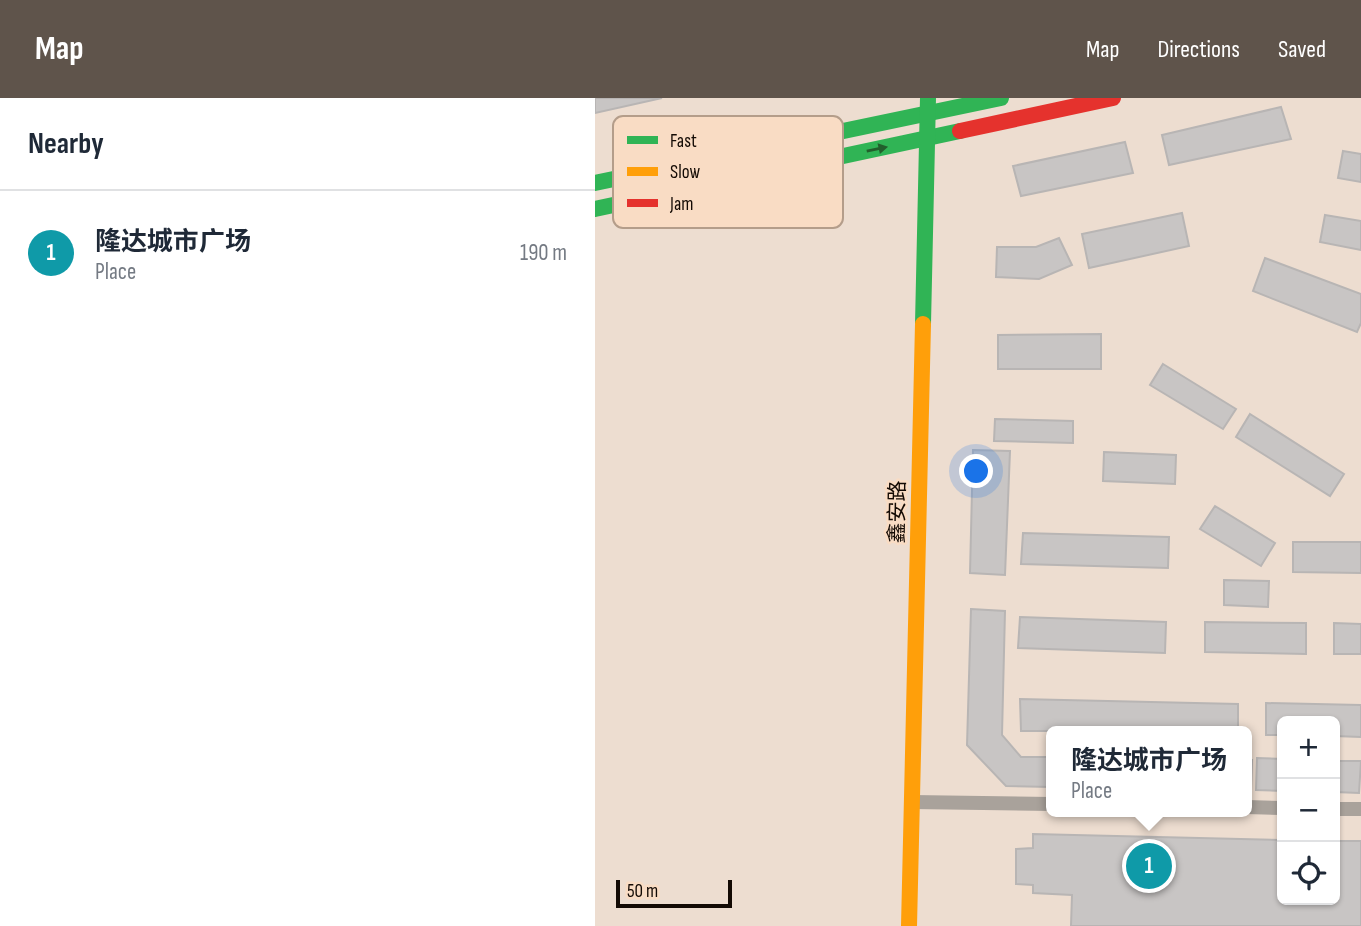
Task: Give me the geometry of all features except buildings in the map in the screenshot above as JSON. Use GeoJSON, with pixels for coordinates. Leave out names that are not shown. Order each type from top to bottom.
{"type":"FeatureCollection","features":[{"type":"Feature","properties":{"kind":"street"},"geometry":{"type":"LineString","coordinates":[[843,126],[928,106],[1001,98]]}},
{"type":"Feature","properties":{"kind":"street"},"geometry":{"type":"LineString","coordinates":[[843,156],[1113,98]]}},
{"type":"Feature","properties":{"kind":"street","name":"鑫安路"},"geometry":{"type":"LineString","coordinates":[[909,926],[928,106]]}},
{"type":"Feature","properties":{"kind":"street"},"geometry":{"type":"LineString","coordinates":[[595,183],[613,179]]}},
{"type":"Feature","properties":{"kind":"street"},"geometry":{"type":"LineString","coordinates":[[595,209],[613,205]]}},
{"type":"Feature","properties":{"kind":"street"},"geometry":{"type":"LineString","coordinates":[[912,802],[1046,804]]}},
{"type":"Feature","properties":{"kind":"street"},"geometry":{"type":"LineString","coordinates":[[1252,807],[1277,808]]}},
{"type":"Feature","properties":{"kind":"street"},"geometry":{"type":"LineString","coordinates":[[1340,809],[1361,809]]}},
{"type":"Feature","properties":{"kind":"traffic: fast"},"geometry":{"type":"LineString","coordinates":[[923,324],[928,98]]}},
{"type":"Feature","properties":{"kind":"traffic: fast"},"geometry":{"type":"LineString","coordinates":[[843,131],[1001,98]]}},
{"type":"Feature","properties":{"kind":"traffic: fast"},"geometry":{"type":"LineString","coordinates":[[843,156],[960,131]]}},
{"type":"Feature","properties":{"kind":"traffic: fast"},"geometry":{"type":"LineString","coordinates":[[595,183],[613,179]]}},
{"type":"Feature","properties":{"kind":"traffic: fast"},"geometry":{"type":"LineString","coordinates":[[595,209],[613,205]]}},
{"type":"Feature","properties":{"kind":"traffic: slow"},"geometry":{"type":"LineString","coordinates":[[909,926],[923,324]]}},
{"type":"Feature","properties":{"kind":"traffic: jam"},"geometry":{"type":"LineString","coordinates":[[960,131],[1113,98]]}},
{"type":"Feature","properties":{"kind":"place","name":"隆达城市广场"},"geometry":{"type":"Point","coordinates":[1149,866]}}]}
